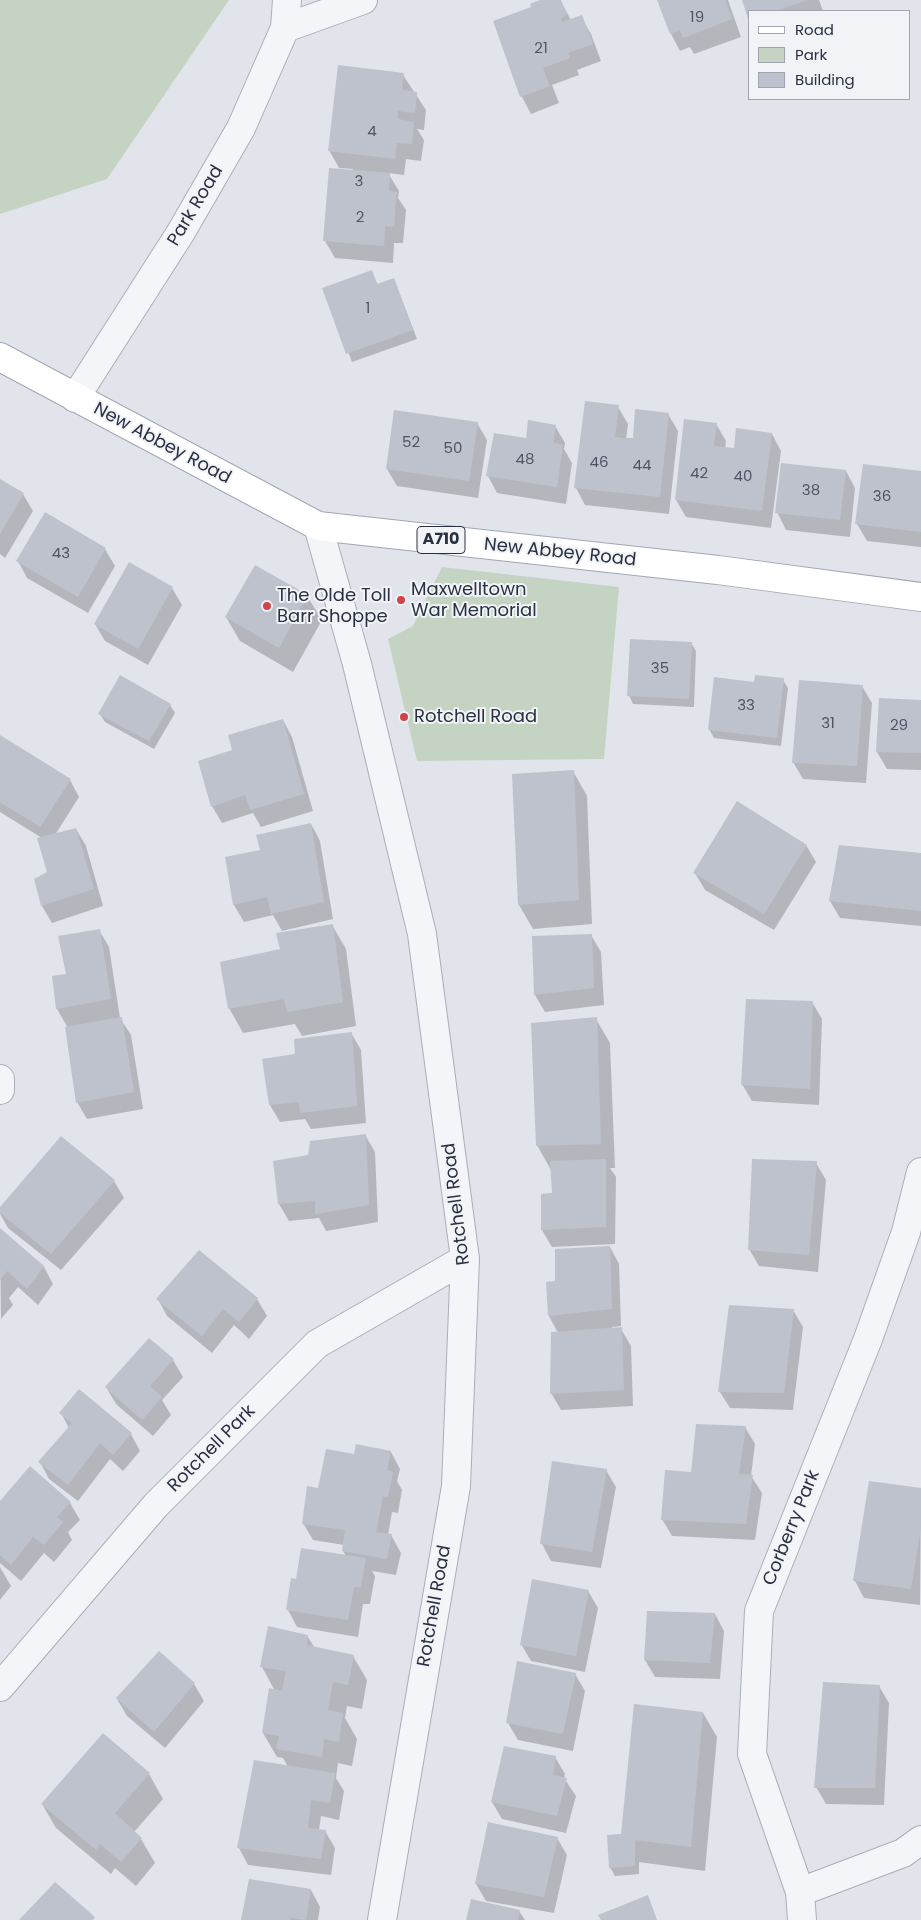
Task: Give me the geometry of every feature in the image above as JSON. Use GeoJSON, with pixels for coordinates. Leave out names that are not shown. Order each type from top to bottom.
{"type":"FeatureCollection","features":[{"type":"Feature","properties":{"kind":"main road","name":"New Abbey Road"},"geometry":{"type":"LineString","coordinates":[[0,357],[318,526],[718,570],[921,596]]}},
{"type":"Feature","properties":{"kind":"street","name":"Park Road"},"geometry":{"type":"LineString","coordinates":[[75,398],[181,232],[241,128],[284,28],[287,0]]}},
{"type":"Feature","properties":{"kind":"street"},"geometry":{"type":"LineString","coordinates":[[284,28],[363,0]]}},
{"type":"Feature","properties":{"kind":"street","name":"Rotchell Road"},"geometry":{"type":"LineString","coordinates":[[318,526],[357,664],[422,934],[465,1259],[456,1486],[382,1920]]}},
{"type":"Feature","properties":{"kind":"street"},"geometry":{"type":"LineString","coordinates":[[0,1078],[0,1090]]}},
{"type":"Feature","properties":{"kind":"street","name":"Corberry Park"},"geometry":{"type":"LineString","coordinates":[[802,1920],[800,1892],[752,1754],[759,1611],[868,1338],[906,1232],[921,1172]]}},
{"type":"Feature","properties":{"kind":"street","name":"Rotchell Park"},"geometry":{"type":"LineString","coordinates":[[0,1687],[156,1506],[317,1344],[465,1259]]}},
{"type":"Feature","properties":{"kind":"street"},"geometry":{"type":"LineString","coordinates":[[800,1892],[903,1854],[921,1840]]}},
{"type":"Feature","properties":{"kind":"green space"},"geometry":{"type":"Polygon","coordinates":[[[0,0],[229,0],[107,179],[0,214],[0,0]]]}},
{"type":"Feature","properties":{"kind":"green space"},"geometry":{"type":"Polygon","coordinates":[[[442,567],[619,587],[604,759],[417,761],[388,639],[413,626],[442,567]]]}},
{"type":"Feature","properties":{"kind":"building"},"geometry":{"type":"Polygon","coordinates":[[[540,0],[561,0],[567,15],[561,18],[562,22],[582,15],[593,44],[568,53],[570,58],[543,68],[550,86],[520,97],[493,21],[531,7],[530,4],[540,0]]]}},
{"type":"Feature","properties":{"kind":"building"},"geometry":{"type":"Polygon","coordinates":[[[657,0],[725,0],[732,19],[683,38],[680,30],[670,34],[657,0]]]}},
{"type":"Feature","properties":{"kind":"building"},"geometry":{"type":"Polygon","coordinates":[[[742,0],[808,0],[778,10],[748,10],[748,19],[742,0]]]}},
{"type":"Feature","properties":{"kind":"building"},"geometry":{"type":"Polygon","coordinates":[[[338,65],[404,73],[402,90],[417,92],[415,113],[398,111],[398,119],[414,122],[412,144],[397,143],[395,159],[328,151],[338,65]]]}},
{"type":"Feature","properties":{"kind":"building"},"geometry":{"type":"Polygon","coordinates":[[[329,168],[390,173],[389,191],[397,192],[394,227],[385,226],[384,246],[323,241],[329,168]]]}},
{"type":"Feature","properties":{"kind":"building"},"geometry":{"type":"Polygon","coordinates":[[[372,270],[377,284],[394,278],[413,330],[346,354],[322,288],[372,270]]]}},
{"type":"Feature","properties":{"kind":"building"},"geometry":{"type":"Polygon","coordinates":[[[585,401],[619,405],[615,437],[633,438],[635,409],[669,413],[660,497],[574,488],[585,401]]]}},
{"type":"Feature","properties":{"kind":"building"},"geometry":{"type":"Polygon","coordinates":[[[394,410],[478,422],[469,481],[386,469],[394,410]]]}},
{"type":"Feature","properties":{"kind":"building"},"geometry":{"type":"Polygon","coordinates":[[[684,419],[717,423],[714,446],[734,448],[736,428],[772,433],[762,511],[675,500],[684,419]]]}},
{"type":"Feature","properties":{"kind":"building"},"geometry":{"type":"Polygon","coordinates":[[[528,420],[556,425],[553,443],[563,445],[557,487],[486,476],[494,433],[526,438],[528,420]]]}},
{"type":"Feature","properties":{"kind":"building"},"geometry":{"type":"Polygon","coordinates":[[[781,463],[846,470],[840,520],[775,513],[781,463]]]}},
{"type":"Feature","properties":{"kind":"building"},"geometry":{"type":"Polygon","coordinates":[[[863,464],[921,471],[921,532],[855,524],[863,464]]]}},
{"type":"Feature","properties":{"kind":"building"},"geometry":{"type":"Polygon","coordinates":[[[0,479],[24,493],[0,534],[0,479]]]}},
{"type":"Feature","properties":{"kind":"building"},"geometry":{"type":"Polygon","coordinates":[[[45,512],[106,548],[78,597],[16,561],[45,512]]]}},
{"type":"Feature","properties":{"kind":"building"},"geometry":{"type":"Polygon","coordinates":[[[129,562],[173,587],[138,649],[94,624],[129,562]]]}},
{"type":"Feature","properties":{"kind":"building","name":"The Olde Toll Barr Shoppe"},"geometry":{"type":"Polygon","coordinates":[[[255,565],[308,595],[279,648],[225,617],[255,565]]]}},
{"type":"Feature","properties":{"kind":"building"},"geometry":{"type":"Polygon","coordinates":[[[630,639],[692,642],[689,699],[627,696],[630,639]]]}},
{"type":"Feature","properties":{"kind":"building"},"geometry":{"type":"Polygon","coordinates":[[[120,675],[171,704],[149,741],[98,714],[120,675]]]}},
{"type":"Feature","properties":{"kind":"building"},"geometry":{"type":"Polygon","coordinates":[[[755,675],[784,678],[777,738],[708,730],[714,677],[754,682],[755,675]]]}},
{"type":"Feature","properties":{"kind":"building"},"geometry":{"type":"Polygon","coordinates":[[[799,680],[863,685],[857,766],[792,763],[799,680]]]}},
{"type":"Feature","properties":{"kind":"building"},"geometry":{"type":"Polygon","coordinates":[[[879,698],[921,700],[921,753],[876,752],[879,698]]]}},
{"type":"Feature","properties":{"kind":"building"},"geometry":{"type":"Polygon","coordinates":[[[283,719],[304,794],[250,810],[245,795],[211,807],[198,761],[232,750],[228,735],[283,719]]]}},
{"type":"Feature","properties":{"kind":"building"},"geometry":{"type":"Polygon","coordinates":[[[0,735],[71,779],[40,827],[0,802],[0,735]]]}},
{"type":"Feature","properties":{"kind":"building"},"geometry":{"type":"Polygon","coordinates":[[[574,770],[579,900],[518,905],[512,774],[574,770]]]}},
{"type":"Feature","properties":{"kind":"building"},"geometry":{"type":"Polygon","coordinates":[[[737,801],[807,845],[764,914],[693,873],[737,801]]]}},
{"type":"Feature","properties":{"kind":"building"},"geometry":{"type":"Polygon","coordinates":[[[311,823],[324,902],[271,914],[267,897],[233,905],[225,857],[260,850],[256,835],[311,823]]]}},
{"type":"Feature","properties":{"kind":"building"},"geometry":{"type":"Polygon","coordinates":[[[76,828],[94,889],[41,906],[34,879],[47,872],[37,838],[76,828]]]}},
{"type":"Feature","properties":{"kind":"building"},"geometry":{"type":"Polygon","coordinates":[[[839,845],[921,853],[921,911],[829,901],[839,845]]]}},
{"type":"Feature","properties":{"kind":"building"},"geometry":{"type":"Polygon","coordinates":[[[333,924],[343,1002],[287,1012],[284,999],[228,1009],[220,962],[280,949],[276,933],[333,924]]]}},
{"type":"Feature","properties":{"kind":"building"},"geometry":{"type":"Polygon","coordinates":[[[100,929],[111,999],[56,1009],[52,976],[66,974],[58,936],[100,929]]]}},
{"type":"Feature","properties":{"kind":"building"},"geometry":{"type":"Polygon","coordinates":[[[592,934],[594,988],[534,995],[532,936],[592,934]]]}},
{"type":"Feature","properties":{"kind":"building"},"geometry":{"type":"Polygon","coordinates":[[[746,999],[813,1001],[810,1089],[741,1085],[746,999]]]}},
{"type":"Feature","properties":{"kind":"building"},"geometry":{"type":"Polygon","coordinates":[[[122,1017],[134,1092],[76,1103],[65,1027],[122,1017]]]}},
{"type":"Feature","properties":{"kind":"building"},"geometry":{"type":"Polygon","coordinates":[[[597,1017],[601,1144],[536,1146],[531,1023],[597,1017]]]}},
{"type":"Feature","properties":{"kind":"building"},"geometry":{"type":"Polygon","coordinates":[[[352,1032],[357,1106],[300,1113],[299,1102],[269,1105],[262,1059],[295,1054],[294,1039],[352,1032]]]}},
{"type":"Feature","properties":{"kind":"building"},"geometry":{"type":"Polygon","coordinates":[[[366,1134],[369,1205],[315,1214],[315,1201],[278,1204],[273,1161],[308,1155],[310,1141],[366,1134]]]}},
{"type":"Feature","properties":{"kind":"building"},"geometry":{"type":"Polygon","coordinates":[[[61,1136],[115,1180],[51,1254],[0,1213],[0,1207],[61,1136]]]}},
{"type":"Feature","properties":{"kind":"building"},"geometry":{"type":"Polygon","coordinates":[[[606,1159],[606,1227],[541,1230],[541,1194],[552,1193],[550,1161],[606,1159]]]}},
{"type":"Feature","properties":{"kind":"building"},"geometry":{"type":"Polygon","coordinates":[[[752,1159],[817,1161],[809,1255],[748,1250],[752,1159]]]}},
{"type":"Feature","properties":{"kind":"building"},"geometry":{"type":"Polygon","coordinates":[[[0,1228],[44,1266],[27,1289],[7,1271],[0,1280],[0,1228]]]}},
{"type":"Feature","properties":{"kind":"building"},"geometry":{"type":"Polygon","coordinates":[[[610,1246],[612,1309],[548,1316],[546,1282],[555,1281],[555,1249],[610,1246]]]}},
{"type":"Feature","properties":{"kind":"building"},"geometry":{"type":"Polygon","coordinates":[[[199,1250],[258,1298],[239,1322],[223,1309],[202,1336],[156,1299],[199,1250]]]}},
{"type":"Feature","properties":{"kind":"building"},"geometry":{"type":"Polygon","coordinates":[[[729,1305],[794,1309],[784,1393],[718,1392],[729,1305]]]}},
{"type":"Feature","properties":{"kind":"building"},"geometry":{"type":"Polygon","coordinates":[[[622,1327],[624,1390],[550,1394],[551,1332],[622,1327]]]}},
{"type":"Feature","properties":{"kind":"building"},"geometry":{"type":"Polygon","coordinates":[[[149,1338],[174,1359],[150,1386],[162,1397],[142,1420],[105,1387],[149,1338]]]}},
{"type":"Feature","properties":{"kind":"building"},"geometry":{"type":"Polygon","coordinates":[[[79,1389],[132,1433],[113,1455],[100,1443],[68,1485],[38,1462],[72,1423],[59,1413],[79,1389]]]}},
{"type":"Feature","properties":{"kind":"building"},"geometry":{"type":"Polygon","coordinates":[[[696,1424],[746,1426],[739,1474],[753,1475],[746,1524],[661,1520],[665,1470],[691,1472],[696,1424]]]}},
{"type":"Feature","properties":{"kind":"building"},"geometry":{"type":"Polygon","coordinates":[[[356,1444],[391,1451],[387,1470],[393,1472],[388,1497],[383,1496],[376,1532],[392,1534],[387,1559],[342,1551],[345,1530],[302,1524],[307,1486],[318,1488],[326,1449],[354,1454],[356,1444]]]}},
{"type":"Feature","properties":{"kind":"building"},"geometry":{"type":"Polygon","coordinates":[[[552,1461],[607,1469],[592,1552],[540,1544],[552,1461]]]}},
{"type":"Feature","properties":{"kind":"building"},"geometry":{"type":"Polygon","coordinates":[[[30,1466],[71,1502],[57,1517],[63,1522],[44,1545],[33,1537],[11,1565],[0,1555],[0,1501],[30,1466]]]}},
{"type":"Feature","properties":{"kind":"building"},"geometry":{"type":"Polygon","coordinates":[[[869,1481],[921,1488],[921,1527],[911,1589],[853,1581],[869,1481]]]}},
{"type":"Feature","properties":{"kind":"building"},"geometry":{"type":"Polygon","coordinates":[[[301,1548],[366,1558],[361,1587],[354,1587],[348,1620],[286,1610],[291,1578],[296,1579],[301,1548]]]}},
{"type":"Feature","properties":{"kind":"building"},"geometry":{"type":"Polygon","coordinates":[[[532,1579],[589,1590],[576,1656],[520,1645],[532,1579]]]}},
{"type":"Feature","properties":{"kind":"building"},"geometry":{"type":"Polygon","coordinates":[[[647,1611],[715,1613],[710,1663],[644,1660],[647,1611]]]}},
{"type":"Feature","properties":{"kind":"building"},"geometry":{"type":"Polygon","coordinates":[[[268,1626],[308,1635],[307,1645],[354,1655],[348,1685],[333,1682],[328,1710],[343,1713],[339,1742],[324,1739],[322,1757],[276,1749],[279,1736],[262,1733],[269,1688],[282,1691],[286,1671],[260,1667],[268,1626]]]}},
{"type":"Feature","properties":{"kind":"building"},"geometry":{"type":"Polygon","coordinates":[[[159,1651],[195,1683],[154,1732],[116,1698],[159,1651]]]}},
{"type":"Feature","properties":{"kind":"building"},"geometry":{"type":"Polygon","coordinates":[[[517,1661],[576,1673],[563,1734],[506,1723],[517,1661]]]}},
{"type":"Feature","properties":{"kind":"building"},"geometry":{"type":"Polygon","coordinates":[[[823,1682],[880,1685],[875,1788],[814,1788],[823,1682]]]}},
{"type":"Feature","properties":{"kind":"building"},"geometry":{"type":"Polygon","coordinates":[[[634,1704],[703,1712],[691,1847],[635,1840],[635,1866],[609,1868],[607,1835],[621,1834],[634,1704]]]}},
{"type":"Feature","properties":{"kind":"building"},"geometry":{"type":"Polygon","coordinates":[[[103,1733],[150,1773],[115,1813],[142,1838],[121,1862],[100,1844],[96,1850],[41,1804],[103,1733]]]}},
{"type":"Feature","properties":{"kind":"building"},"geometry":{"type":"Polygon","coordinates":[[[504,1746],[556,1756],[553,1775],[567,1778],[557,1816],[491,1802],[504,1746]]]}},
{"type":"Feature","properties":{"kind":"building"},"geometry":{"type":"Polygon","coordinates":[[[254,1760],[335,1773],[330,1803],[311,1800],[308,1828],[326,1830],[321,1859],[237,1848],[254,1760]]]}},
{"type":"Feature","properties":{"kind":"building"},"geometry":{"type":"Polygon","coordinates":[[[488,1822],[558,1837],[544,1897],[475,1884],[488,1822]]]}},
{"type":"Feature","properties":{"kind":"building"},"geometry":{"type":"Polygon","coordinates":[[[249,1879],[311,1889],[306,1920],[290,1918],[290,1920],[241,1920],[249,1879]]]}},
{"type":"Feature","properties":{"kind":"building"},"geometry":{"type":"Polygon","coordinates":[[[55,1882],[95,1917],[93,1920],[19,1920],[55,1882]]]}},
{"type":"Feature","properties":{"kind":"building"},"geometry":{"type":"Polygon","coordinates":[[[648,1895],[657,1920],[601,1920],[598,1915],[648,1895]]]}},
{"type":"Feature","properties":{"kind":"building"},"geometry":{"type":"Polygon","coordinates":[[[471,1899],[520,1910],[518,1920],[466,1920],[471,1899]]]}},
{"type":"Feature","properties":{"kind":"place","name":"Maxwelltown War Memorial"},"geometry":{"type":"Point","coordinates":[401,600]}},
{"type":"Feature","properties":{"kind":"place","name":"The Olde Toll Barr Shoppe"},"geometry":{"type":"Point","coordinates":[267,606]}},
{"type":"Feature","properties":{"kind":"place","name":"Rotchell Road"},"geometry":{"type":"Point","coordinates":[404,717]}}]}
